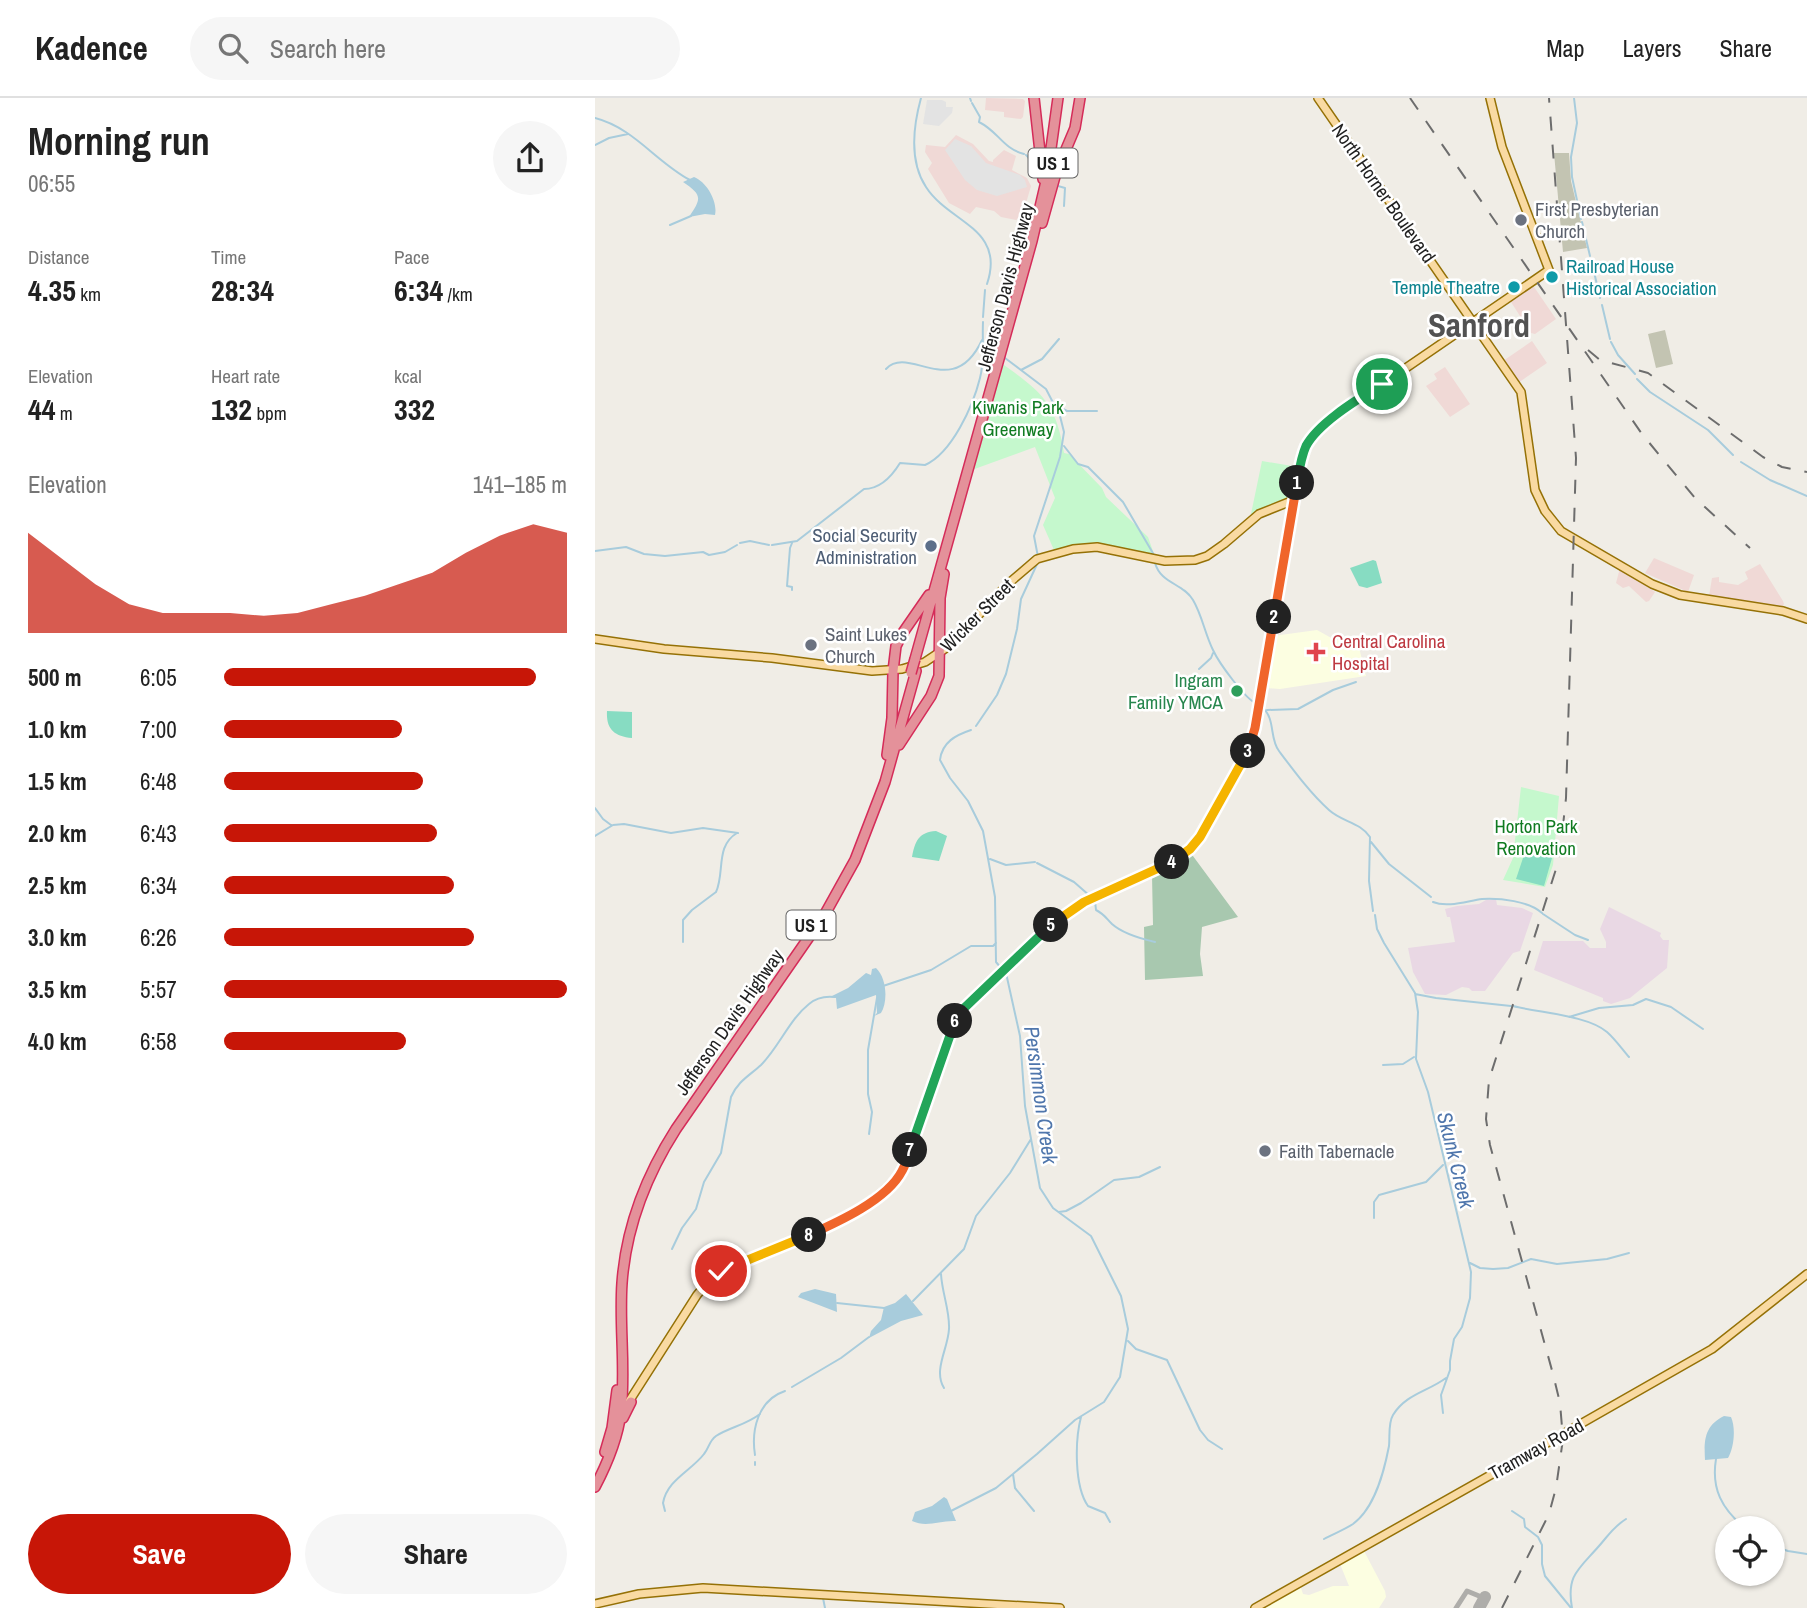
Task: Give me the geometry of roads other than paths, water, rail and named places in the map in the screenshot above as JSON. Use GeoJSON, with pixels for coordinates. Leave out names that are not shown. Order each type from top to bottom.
{"type":"FeatureCollection","features":[{"type":"Feature","properties":{"kind":"highway"},"geometry":{"type":"LineString","coordinates":[[1034,98],[1042,162],[1042,198]]}},
{"type":"Feature","properties":{"kind":"highway","name":"Jefferson Davis Highway"},"geometry":{"type":"LineString","coordinates":[[1016,309],[1042,198],[1060,98]]}},
{"type":"Feature","properties":{"kind":"highway","name":"Jefferson Davis Highway"},"geometry":{"type":"LineString","coordinates":[[595,1475],[625,1395],[618,1276],[623,1239],[645,1174],[663,1140],[823,908],[840,880],[870,813],[1040,228],[1052,172],[1060,98]]}},
{"type":"Feature","properties":{"kind":"highway"},"geometry":{"type":"LineString","coordinates":[[1040,228],[1056,173],[1075,128],[1080,98]]}},
{"type":"Feature","properties":{"kind":"highway"},"geometry":{"type":"LineString","coordinates":[[885,782],[902,740],[936,685],[943,567]]}},
{"type":"Feature","properties":{"kind":"highway"},"geometry":{"type":"LineString","coordinates":[[885,764],[892,718],[893,671],[897,646],[902,634],[927,600],[943,567]]}},
{"type":"Feature","properties":{"kind":"highway","name":"Jefferson Davis Highway"},"geometry":{"type":"LineString","coordinates":[[636,1202],[676,1129],[835,896],[862,845],[885,782],[913,672]]}},
{"type":"Feature","properties":{"kind":"highway"},"geometry":{"type":"LineString","coordinates":[[612,1428],[625,1395]]}},
{"type":"Feature","properties":{"kind":"highway"},"geometry":{"type":"LineString","coordinates":[[595,1487],[615,1439],[625,1395]]}},
{"type":"Feature","properties":{"kind":"main road","name":"North Horner Boulevard"},"geometry":{"type":"LineString","coordinates":[[1318,98],[1521,392],[1535,490],[1545,511],[1559,527],[1567,535],[1652,584],[1680,595],[1783,611],[1807,619]]}},
{"type":"Feature","properties":{"kind":"main road"},"geometry":{"type":"LineString","coordinates":[[625,1395],[652,1367],[697,1295],[712,1277],[851,1215],[876,1198],[895,1180],[908,1157],[958,1014],[1025,948],[1074,908],[1173,861],[1190,849],[1200,837],[1253,740],[1304,453],[1319,430],[1549,270],[1502,147],[1490,98]]}},
{"type":"Feature","properties":{"kind":"main road"},"geometry":{"type":"LineString","coordinates":[[1296,490],[1304,495]]}},
{"type":"Feature","properties":{"kind":"main road","name":"Wicker Street"},"geometry":{"type":"LineString","coordinates":[[595,639],[674,650],[893,671],[916,665],[949,646],[1016,576],[1037,559],[1063,551],[1097,547],[1165,561],[1195,560],[1207,556],[1224,544],[1259,514],[1294,500]]}},
{"type":"Feature","properties":{"kind":"main road","name":"Tramway Road"},"geometry":{"type":"LineString","coordinates":[[1255,1608],[1711,1349],[1807,1274]]}},
{"type":"Feature","properties":{"kind":"main road"},"geometry":{"type":"LineString","coordinates":[[595,1604],[639,1594],[703,1588],[1060,1608]]}},
{"type":"Feature","properties":{"kind":"water"},"geometry":{"type":"Polygon","coordinates":[[[694,177],[711,193],[715,215],[689,217],[698,197],[694,190],[683,182],[694,177]]]}},
{"type":"Feature","properties":{"kind":"water"},"geometry":{"type":"Polygon","coordinates":[[[876,968],[880,972],[885,990],[885,1003],[881,1013],[874,1016],[877,1013],[876,995],[837,1009],[836,998],[830,997],[848,988],[866,973],[871,975],[872,969],[876,968]]]}},
{"type":"Feature","properties":{"kind":"water"},"geometry":{"type":"Polygon","coordinates":[[[815,1289],[836,1294],[837,1312],[798,1297],[801,1293],[815,1289]]]}},
{"type":"Feature","properties":{"kind":"water"},"geometry":{"type":"Polygon","coordinates":[[[906,1294],[923,1315],[901,1321],[869,1338],[871,1331],[881,1320],[884,1307],[895,1303],[906,1294]]]}},
{"type":"Feature","properties":{"kind":"water"},"geometry":{"type":"Polygon","coordinates":[[[1724,1416],[1731,1417],[1733,1427],[1734,1438],[1730,1454],[1728,1458],[1705,1460],[1709,1429],[1724,1416]]]}},
{"type":"Feature","properties":{"kind":"water"},"geometry":{"type":"Polygon","coordinates":[[[944,1497],[956,1521],[923,1524],[912,1521],[915,1512],[932,1506],[944,1497]]]}},
{"type":"Feature","properties":{"kind":"waterway"},"geometry":{"type":"LineString","coordinates":[[921,98],[914,144],[917,166],[926,187],[936,199],[982,238],[989,250],[991,265],[987,284]]}},
{"type":"Feature","properties":{"kind":"waterway"},"geometry":{"type":"LineString","coordinates":[[1574,98],[1577,123],[1571,157],[1572,177],[1581,219]]}},
{"type":"Feature","properties":{"kind":"waterway"},"geometry":{"type":"LineString","coordinates":[[972,103],[980,117],[979,122],[1011,148],[1024,154]]}},
{"type":"Feature","properties":{"kind":"waterway"},"geometry":{"type":"LineString","coordinates":[[595,118],[622,129],[690,180]]}},
{"type":"Feature","properties":{"kind":"waterway"},"geometry":{"type":"LineString","coordinates":[[595,145],[609,138],[628,134]]}},
{"type":"Feature","properties":{"kind":"waterway"},"geometry":{"type":"LineString","coordinates":[[1026,155],[1038,176]]}},
{"type":"Feature","properties":{"kind":"waterway"},"geometry":{"type":"LineString","coordinates":[[1058,186],[1065,188],[1064,206]]}},
{"type":"Feature","properties":{"kind":"waterway"},"geometry":{"type":"LineString","coordinates":[[670,225],[691,216]]}},
{"type":"Feature","properties":{"kind":"waterway"},"geometry":{"type":"LineString","coordinates":[[1582,222],[1590,256]]}},
{"type":"Feature","properties":{"kind":"waterway"},"geometry":{"type":"LineString","coordinates":[[1592,263],[1600,298]]}},
{"type":"Feature","properties":{"kind":"waterway"},"geometry":{"type":"LineString","coordinates":[[983,317],[985,290]]}},
{"type":"Feature","properties":{"kind":"waterway"},"geometry":{"type":"LineString","coordinates":[[1602,305],[1610,339]]}},
{"type":"Feature","properties":{"kind":"waterway"},"geometry":{"type":"LineString","coordinates":[[772,545],[797,541],[864,489],[876,487],[885,481],[900,463],[925,465],[944,450],[960,428],[977,389],[982,364],[983,322]]}},
{"type":"Feature","properties":{"kind":"waterway"},"geometry":{"type":"LineString","coordinates":[[1021,370],[1042,359],[1059,339]]}},
{"type":"Feature","properties":{"kind":"waterway"},"geometry":{"type":"LineString","coordinates":[[886,369],[896,363],[945,370],[958,367],[970,358],[982,340]]}},
{"type":"Feature","properties":{"kind":"waterway"},"geometry":{"type":"LineString","coordinates":[[1611,342],[1618,355],[1635,374]]}},
{"type":"Feature","properties":{"kind":"waterway"},"geometry":{"type":"LineString","coordinates":[[983,345],[997,354]]}},
{"type":"Feature","properties":{"kind":"waterway","name":"Skunk Creek"},"geometry":{"type":"LineString","coordinates":[[1005,358],[1046,389],[1060,416],[1064,432],[1060,457],[1034,536],[1038,557]]}},
{"type":"Feature","properties":{"kind":"waterway"},"geometry":{"type":"LineString","coordinates":[[1637,379],[1650,392],[1708,430],[1733,455]]}},
{"type":"Feature","properties":{"kind":"waterway"},"geometry":{"type":"LineString","coordinates":[[1055,405],[1067,411],[1097,411]]}},
{"type":"Feature","properties":{"kind":"waterway","name":"Skunk Creek"},"geometry":{"type":"LineString","coordinates":[[1064,446],[1078,464],[1088,467],[1123,502],[1154,555]]}},
{"type":"Feature","properties":{"kind":"waterway"},"geometry":{"type":"LineString","coordinates":[[1741,462],[1770,480],[1807,496]]}},
{"type":"Feature","properties":{"kind":"waterway"},"geometry":{"type":"LineString","coordinates":[[740,543],[750,541],[769,545]]}},
{"type":"Feature","properties":{"kind":"waterway"},"geometry":{"type":"LineString","coordinates":[[792,543],[787,586],[792,587],[792,590]]}},
{"type":"Feature","properties":{"kind":"waterway"},"geometry":{"type":"LineString","coordinates":[[595,551],[626,547],[644,554],[665,556],[703,552],[709,555],[725,552],[737,545]]}},
{"type":"Feature","properties":{"kind":"waterway","name":"Persimmon Creek"},"geometry":{"type":"LineString","coordinates":[[976,726],[997,695],[1006,674],[1021,599],[1038,562]]}},
{"type":"Feature","properties":{"kind":"waterway","name":"Skunk Creek"},"geometry":{"type":"LineString","coordinates":[[1155,563],[1162,575],[1189,594],[1216,656],[1239,688],[1257,704]]}},
{"type":"Feature","properties":{"kind":"waterway"},"geometry":{"type":"LineString","coordinates":[[1199,669],[1213,653]]}},
{"type":"Feature","properties":{"kind":"waterway"},"geometry":{"type":"LineString","coordinates":[[1267,710],[1298,709],[1333,690],[1356,682]]}},
{"type":"Feature","properties":{"kind":"waterway","name":"Skunk Creek"},"geometry":{"type":"LineString","coordinates":[[1262,707],[1269,717],[1276,746],[1303,782],[1329,810],[1361,828],[1370,837],[1369,881],[1373,911]]}},
{"type":"Feature","properties":{"kind":"waterway","name":"Persimmon Creek"},"geometry":{"type":"LineString","coordinates":[[971,730],[951,740],[944,748],[940,760],[968,801],[983,831],[995,897],[996,962],[1001,968]]}},
{"type":"Feature","properties":{"kind":"waterway"},"geometry":{"type":"LineString","coordinates":[[595,808],[611,825]]}},
{"type":"Feature","properties":{"kind":"waterway"},"geometry":{"type":"LineString","coordinates":[[595,836],[613,825],[624,824],[671,833],[703,828],[738,833]]}},
{"type":"Feature","properties":{"kind":"waterway"},"geometry":{"type":"LineString","coordinates":[[683,942],[683,920],[716,892],[723,852],[730,838],[737,833]]}},
{"type":"Feature","properties":{"kind":"waterway"},"geometry":{"type":"LineString","coordinates":[[1371,842],[1389,864],[1431,897]]}},
{"type":"Feature","properties":{"kind":"waterway"},"geometry":{"type":"LineString","coordinates":[[990,859],[1006,865],[1035,862]]}},
{"type":"Feature","properties":{"kind":"waterway"},"geometry":{"type":"LineString","coordinates":[[1037,863],[1074,882],[1090,896]]}},
{"type":"Feature","properties":{"kind":"waterway"},"geometry":{"type":"LineString","coordinates":[[1433,902],[1451,904],[1482,899],[1505,900],[1522,903],[1542,913]]}},
{"type":"Feature","properties":{"kind":"waterway"},"geometry":{"type":"LineString","coordinates":[[1095,901],[1096,910],[1116,927],[1155,942]]}},
{"type":"Feature","properties":{"kind":"waterway"},"geometry":{"type":"LineString","coordinates":[[1543,914],[1575,935],[1588,940]]}},
{"type":"Feature","properties":{"kind":"waterway","name":"Skunk Creek"},"geometry":{"type":"LineString","coordinates":[[1375,915],[1377,929],[1384,943],[1415,993],[1418,1012],[1416,1059],[1428,1092],[1471,1272],[1470,1298],[1462,1327],[1454,1339],[1450,1370],[1441,1395],[1443,1413]]}},
{"type":"Feature","properties":{"kind":"waterway"},"geometry":{"type":"LineString","coordinates":[[883,986],[931,970],[971,946],[993,946],[996,943]]}},
{"type":"Feature","properties":{"kind":"waterway","name":"Persimmon Creek"},"geometry":{"type":"LineString","coordinates":[[951,1511],[996,1488],[1075,1420],[1104,1402],[1120,1377],[1128,1329],[1121,1296],[1091,1236],[1053,1208],[1040,1188],[1025,1106],[1020,1036],[1006,973]]}},
{"type":"Feature","properties":{"kind":"waterway"},"geometry":{"type":"LineString","coordinates":[[1415,994],[1511,1006]]}},
{"type":"Feature","properties":{"kind":"waterway"},"geometry":{"type":"LineString","coordinates":[[672,1249],[682,1228],[696,1209],[704,1182],[721,1153],[734,1091],[767,1058],[802,1010],[818,998],[835,997]]}},
{"type":"Feature","properties":{"kind":"waterway"},"geometry":{"type":"LineString","coordinates":[[869,1134],[872,1112],[868,1094],[868,1050],[877,998]]}},
{"type":"Feature","properties":{"kind":"waterway"},"geometry":{"type":"LineString","coordinates":[[1569,1017],[1599,1008],[1633,1005],[1646,999],[1671,1007],[1703,1029]]}},
{"type":"Feature","properties":{"kind":"waterway"},"geometry":{"type":"LineString","coordinates":[[1513,1006],[1575,1018],[1598,1026],[1610,1035],[1629,1057]]}},
{"type":"Feature","properties":{"kind":"waterway"},"geometry":{"type":"LineString","coordinates":[[1383,1065],[1403,1064],[1414,1057]]}},
{"type":"Feature","properties":{"kind":"waterway"},"geometry":{"type":"LineString","coordinates":[[913,1301],[964,1249],[976,1216],[1010,1173],[1031,1139]]}},
{"type":"Feature","properties":{"kind":"waterway"},"geometry":{"type":"LineString","coordinates":[[1374,1218],[1374,1202],[1379,1195],[1426,1182],[1443,1165]]}},
{"type":"Feature","properties":{"kind":"waterway"},"geometry":{"type":"LineString","coordinates":[[1059,1212],[1081,1203],[1114,1180],[1139,1177],[1160,1167]]}},
{"type":"Feature","properties":{"kind":"waterway"},"geometry":{"type":"LineString","coordinates":[[1470,1263],[1480,1268],[1493,1269],[1508,1268],[1531,1259],[1557,1264],[1607,1259],[1629,1253]]}},
{"type":"Feature","properties":{"kind":"waterway"},"geometry":{"type":"LineString","coordinates":[[941,1274],[949,1322],[940,1367],[944,1388]]}},
{"type":"Feature","properties":{"kind":"waterway"},"geometry":{"type":"LineString","coordinates":[[837,1303],[884,1308]]}},
{"type":"Feature","properties":{"kind":"waterway"},"geometry":{"type":"LineString","coordinates":[[792,1387],[841,1358],[869,1337]]}},
{"type":"Feature","properties":{"kind":"waterway"},"geometry":{"type":"LineString","coordinates":[[1128,1341],[1136,1349],[1167,1360],[1200,1430],[1208,1440],[1222,1449]]}},
{"type":"Feature","properties":{"kind":"waterway"},"geometry":{"type":"LineString","coordinates":[[1324,1539],[1353,1524],[1373,1499],[1387,1456],[1390,1422],[1398,1408],[1410,1398],[1446,1378]]}},
{"type":"Feature","properties":{"kind":"waterway"},"geometry":{"type":"LineString","coordinates":[[755,1455],[754,1436],[758,1417],[768,1401],[785,1391]]}},
{"type":"Feature","properties":{"kind":"waterway"},"geometry":{"type":"LineString","coordinates":[[665,1511],[663,1503],[669,1488],[699,1460],[710,1442],[721,1433],[760,1414]]}},
{"type":"Feature","properties":{"kind":"waterway"},"geometry":{"type":"LineString","coordinates":[[1081,1417],[1077,1450],[1080,1487],[1088,1506],[1105,1513],[1110,1522]]}},
{"type":"Feature","properties":{"kind":"waterway"},"geometry":{"type":"LineString","coordinates":[[1716,1459],[1717,1489],[1724,1506],[1733,1516]]}},
{"type":"Feature","properties":{"kind":"waterway"},"geometry":{"type":"LineString","coordinates":[[1013,1474],[1015,1488],[1034,1511]]}},
{"type":"Feature","properties":{"kind":"waterway"},"geometry":{"type":"LineString","coordinates":[[1512,1511],[1524,1519],[1525,1527],[1538,1537],[1542,1545],[1545,1576],[1571,1608]]}},
{"type":"Feature","properties":{"kind":"waterway"},"geometry":{"type":"LineString","coordinates":[[1572,1608],[1571,1588],[1576,1573],[1611,1532],[1626,1519]]}},
{"type":"Feature","properties":{"kind":"waterway"},"geometry":{"type":"LineString","coordinates":[[1785,1550],[1807,1554]]}},
{"type":"Feature","properties":{"kind":"waterway"},"geometry":{"type":"LineString","coordinates":[[823,1598],[825,1608]]}},
{"type":"Feature","properties":{"kind":"railway"},"geometry":{"type":"LineString","coordinates":[[1410,98],[1642,434],[1695,498],[1750,548]]}},
{"type":"Feature","properties":{"kind":"railway"},"geometry":{"type":"LineString","coordinates":[[1502,1608],[1549,1514],[1556,1488],[1563,1439],[1560,1403],[1490,1145],[1486,1119],[1489,1080],[1556,869],[1566,798],[1576,458],[1549,98]]}},
{"type":"Feature","properties":{"kind":"railway"},"geometry":{"type":"LineString","coordinates":[[1588,350],[1600,360],[1648,373],[1763,457],[1782,467],[1807,472]]}},
{"type":"Feature","properties":{"kind":"place","name":"First Presbyterian Church"},"geometry":{"type":"Point","coordinates":[1521,220]}},
{"type":"Feature","properties":{"kind":"place","name":"Railroad House Historical Association"},"geometry":{"type":"Point","coordinates":[1552,277]}},
{"type":"Feature","properties":{"kind":"place","name":"Temple Theatre"},"geometry":{"type":"Point","coordinates":[1514,287]}},
{"type":"Feature","properties":{"kind":"place","name":"Social Security Administration"},"geometry":{"type":"Point","coordinates":[931,546]}},
{"type":"Feature","properties":{"kind":"place","name":"Saint Lukes Church"},"geometry":{"type":"Point","coordinates":[811,645]}},
{"type":"Feature","properties":{"kind":"place","name":"Central Carolina Hospital"},"geometry":{"type":"Point","coordinates":[1316,652]}},
{"type":"Feature","properties":{"kind":"place","name":"Ingram Family YMCA"},"geometry":{"type":"Point","coordinates":[1237,691]}},
{"type":"Feature","properties":{"kind":"place","name":"Faith Tabernacle"},"geometry":{"type":"Point","coordinates":[1265,1151]}},
{"type":"Feature","properties":{"kind":"district","name":"Sanford"},"geometry":{"type":"Point","coordinates":[1479,325]}},
{"type":"Feature","properties":{"kind":"park label","name":"Kiwanis Park Greenway"},"geometry":{"type":"Point","coordinates":[1018,418]}},
{"type":"Feature","properties":{"kind":"park label","name":"Horton Park Renovation"},"geometry":{"type":"Point","coordinates":[1536,837]}}]}
